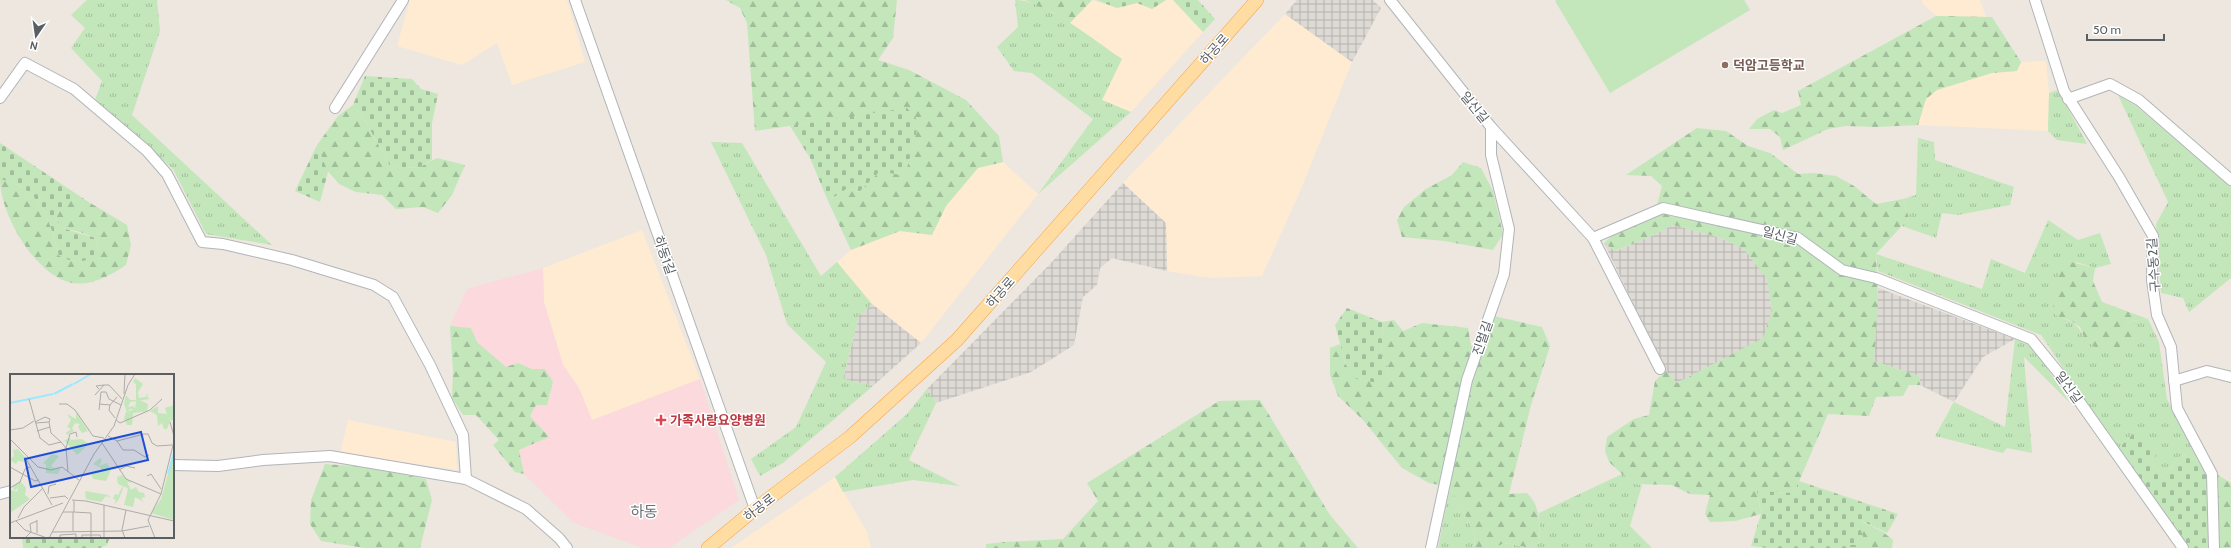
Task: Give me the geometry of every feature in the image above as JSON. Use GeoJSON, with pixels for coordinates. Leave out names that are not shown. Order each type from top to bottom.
{"type":"FeatureCollection","features":[{"type":"Feature","properties":{"kind":"main road","name":"하공로"},"geometry":{"type":"LineString","coordinates":[[708,548],[850,437],[957,340],[1257,0]]}},
{"type":"Feature","properties":{"kind":"street"},"geometry":{"type":"LineString","coordinates":[[335,108],[403,0]]}},
{"type":"Feature","properties":{"kind":"street","name":"하동1길"},"geometry":{"type":"LineString","coordinates":[[575,0],[755,510]]}},
{"type":"Feature","properties":{"kind":"street","name":"일신길"},"geometry":{"type":"LineString","coordinates":[[1390,0],[1491,127],[1593,238],[1663,208],[1798,238],[1842,270],[1876,278],[2031,338],[2062,377],[2183,548]]}},
{"type":"Feature","properties":{"kind":"street","name":"구수동2길"},"geometry":{"type":"LineString","coordinates":[[2035,0],[2064,91],[2119,177],[2153,236],[2152,280],[2157,315],[2171,348],[2177,408],[2212,474],[2214,548]]}},
{"type":"Feature","properties":{"kind":"street"},"geometry":{"type":"LineString","coordinates":[[0,98],[25,63],[74,89],[147,151],[167,174],[202,242],[223,244],[292,260],[374,285],[393,297],[430,366],[463,435],[466,479]]}},
{"type":"Feature","properties":{"kind":"street"},"geometry":{"type":"LineString","coordinates":[[2068,98],[2110,84],[2140,100],[2231,180]]}},
{"type":"Feature","properties":{"kind":"street","name":"진멀길"},"geometry":{"type":"LineString","coordinates":[[1431,548],[1467,380],[1504,274],[1509,229],[1491,155],[1491,127]]}},
{"type":"Feature","properties":{"kind":"street"},"geometry":{"type":"LineString","coordinates":[[1593,238],[1660,369]]}},
{"type":"Feature","properties":{"kind":"street"},"geometry":{"type":"LineString","coordinates":[[2174,381],[2207,371],[2231,377]]}},
{"type":"Feature","properties":{"kind":"street"},"geometry":{"type":"LineString","coordinates":[[174,465],[218,466],[263,460],[330,456],[466,479],[526,509],[559,538],[567,548]]}},
{"type":"Feature","properties":{"kind":"street"},"geometry":{"type":"LineString","coordinates":[[0,494],[10,491]]}},
{"type":"Feature","properties":{"kind":"shaded area"},"geometry":{"type":"Polygon","coordinates":[[[410,0],[567,0],[585,62],[512,85],[497,43],[462,65],[397,46],[410,0]]]}},
{"type":"Feature","properties":{"kind":"shaded area"},"geometry":{"type":"Polygon","coordinates":[[[1092,0],[1117,8],[1137,3],[1152,9],[1166,0],[1173,0],[1203,32],[1131,112],[1102,100],[1122,59],[1069,24],[1092,0]]]}},
{"type":"Feature","properties":{"kind":"shaded area"},"geometry":{"type":"Polygon","coordinates":[[[1297,0],[1373,0],[1381,8],[1352,62],[1285,14],[1297,0]]]}},
{"type":"Feature","properties":{"kind":"shaded area"},"geometry":{"type":"Polygon","coordinates":[[[1922,0],[1980,0],[1986,17],[1936,16],[1923,4],[1922,0]]]}},
{"type":"Feature","properties":{"kind":"shaded area"},"geometry":{"type":"Polygon","coordinates":[[[1285,14],[1352,62],[1301,189],[1262,276],[1210,278],[1167,271],[1166,223],[1123,183],[1285,14]]]}},
{"type":"Feature","properties":{"kind":"shaded area"},"geometry":{"type":"Polygon","coordinates":[[[2046,61],[2049,93],[2048,131],[1918,125],[1926,99],[1937,90],[1992,73],[2017,71],[2021,62],[2046,61]]]}},
{"type":"Feature","properties":{"kind":"shaded area"},"geometry":{"type":"Polygon","coordinates":[[[1003,162],[1038,194],[921,343],[872,304],[837,262],[851,250],[900,231],[932,235],[946,206],[978,168],[1003,162]]]}},
{"type":"Feature","properties":{"kind":"shaded area"},"geometry":{"type":"Polygon","coordinates":[[[1123,183],[1166,223],[1167,271],[1112,258],[1100,268],[1097,285],[1083,297],[1074,345],[1031,372],[936,403],[927,389],[1051,263],[1123,183]]]}},
{"type":"Feature","properties":{"kind":"shaded area"},"geometry":{"type":"Polygon","coordinates":[[[1673,225],[1718,237],[1744,249],[1767,278],[1772,311],[1764,338],[1677,383],[1666,371],[1604,243],[1616,251],[1654,235],[1673,225]]]}},
{"type":"Feature","properties":{"kind":"shaded area"},"geometry":{"type":"Polygon","coordinates":[[[642,230],[700,379],[592,421],[579,388],[563,365],[544,302],[543,268],[642,230]]]}},
{"type":"Feature","properties":{"kind":"shaded area"},"geometry":{"type":"Polygon","coordinates":[[[543,268],[544,302],[563,365],[579,388],[592,420],[700,379],[739,500],[669,548],[643,548],[574,523],[524,474],[519,450],[549,437],[530,416],[536,405],[547,405],[553,382],[545,370],[532,369],[518,363],[506,368],[477,342],[471,328],[450,326],[467,289],[543,268]]]}},
{"type":"Feature","properties":{"kind":"shaded area"},"geometry":{"type":"Polygon","coordinates":[[[1878,288],[2015,339],[1983,357],[1954,402],[1920,385],[1919,376],[1874,361],[1878,288]]]}},
{"type":"Feature","properties":{"kind":"shaded area"},"geometry":{"type":"Polygon","coordinates":[[[872,304],[921,343],[873,386],[843,379],[859,316],[872,304]]]}},
{"type":"Feature","properties":{"kind":"shaded area"},"geometry":{"type":"Polygon","coordinates":[[[348,420],[456,442],[457,470],[340,453],[348,420]]]}},
{"type":"Feature","properties":{"kind":"shaded area"},"geometry":{"type":"Polygon","coordinates":[[[835,477],[867,532],[871,548],[731,548],[835,477]]]}},
{"type":"Feature","properties":{"kind":"green space"},"geometry":{"type":"Polygon","coordinates":[[[87,0],[157,0],[160,31],[132,115],[272,245],[206,234],[173,169],[95,100],[102,81],[71,48],[85,28],[71,15],[87,0]]]}},
{"type":"Feature","properties":{"kind":"green space"},"geometry":{"type":"Polygon","coordinates":[[[726,0],[897,0],[893,38],[878,60],[909,70],[966,100],[999,136],[1003,162],[978,168],[946,206],[932,235],[900,231],[851,250],[828,201],[846,189],[859,192],[880,170],[907,109],[755,131],[747,23],[740,8],[726,0]]]}},
{"type":"Feature","properties":{"kind":"green space"},"geometry":{"type":"Polygon","coordinates":[[[1015,0],[1027,2],[1056,14],[1122,59],[1102,100],[1131,112],[1038,194],[1093,119],[1032,73],[1014,71],[997,47],[1018,27],[1015,0]]]}},
{"type":"Feature","properties":{"kind":"green space"},"geometry":{"type":"Polygon","coordinates":[[[1025,0],[1092,0],[1069,24],[1054,13],[1025,0]]]}},
{"type":"Feature","properties":{"kind":"green space"},"geometry":{"type":"Polygon","coordinates":[[[1096,0],[1166,0],[1152,9],[1137,3],[1117,8],[1096,0]]]}},
{"type":"Feature","properties":{"kind":"green space"},"geometry":{"type":"Polygon","coordinates":[[[1173,0],[1198,0],[1215,19],[1203,32],[1173,0]]]}},
{"type":"Feature","properties":{"kind":"green space"},"geometry":{"type":"Polygon","coordinates":[[[1744,0],[1750,10],[1610,93],[1555,1],[1744,0]]]}},
{"type":"Feature","properties":{"kind":"green space"},"geometry":{"type":"Polygon","coordinates":[[[1936,16],[1992,17],[2021,62],[2017,71],[1992,73],[1937,90],[1926,99],[1918,125],[1877,127],[1846,126],[1828,129],[1783,150],[1780,137],[1770,129],[1749,129],[1757,119],[1774,110],[1782,113],[1801,105],[1798,91],[1936,16]]]}},
{"type":"Feature","properties":{"kind":"green space"},"geometry":{"type":"Polygon","coordinates":[[[365,76],[412,79],[421,89],[438,94],[432,123],[432,160],[418,168],[390,166],[366,122],[353,105],[365,76]]]}},
{"type":"Feature","properties":{"kind":"green space"},"geometry":{"type":"Polygon","coordinates":[[[2058,90],[2087,144],[2057,140],[2048,131],[2049,93],[2058,90]]]}},
{"type":"Feature","properties":{"kind":"green space"},"geometry":{"type":"Polygon","coordinates":[[[2118,95],[2135,105],[2231,187],[2231,278],[2189,312],[2183,298],[2161,293],[2156,224],[2168,202],[2118,95]]]}},
{"type":"Feature","properties":{"kind":"green space"},"geometry":{"type":"Polygon","coordinates":[[[353,105],[366,122],[390,166],[418,168],[437,158],[465,165],[452,195],[438,213],[423,207],[396,209],[382,195],[356,192],[339,184],[326,169],[317,145],[338,116],[353,105]]]}},
{"type":"Feature","properties":{"kind":"green space"},"geometry":{"type":"Polygon","coordinates":[[[907,108],[919,122],[905,176],[880,171],[859,192],[846,189],[828,201],[810,158],[790,126],[907,108]]]}},
{"type":"Feature","properties":{"kind":"green space"},"geometry":{"type":"Polygon","coordinates":[[[1697,128],[1726,131],[1748,146],[1770,153],[1798,174],[1814,173],[1836,176],[1854,186],[1876,204],[1903,199],[1909,218],[1876,254],[1878,303],[1874,361],[1919,376],[1920,385],[1909,385],[1903,396],[1876,397],[1869,416],[1828,414],[1794,493],[1757,492],[1761,514],[1735,521],[1710,522],[1705,514],[1710,495],[1690,494],[1672,485],[1637,484],[1622,474],[1609,462],[1605,451],[1607,437],[1634,419],[1649,415],[1655,381],[1666,371],[1677,383],[1763,338],[1772,311],[1767,279],[1744,249],[1718,237],[1673,225],[1654,235],[1615,251],[1604,243],[1615,233],[1654,217],[1662,186],[1651,176],[1626,175],[1697,128]]]}},
{"type":"Feature","properties":{"kind":"green space"},"geometry":{"type":"Polygon","coordinates":[[[1918,138],[1934,142],[1935,160],[2014,187],[2010,205],[1958,215],[1942,213],[1936,238],[1902,226],[1909,218],[1903,199],[1916,195],[1918,138]]]}},
{"type":"Feature","properties":{"kind":"green space"},"geometry":{"type":"Polygon","coordinates":[[[711,142],[742,143],[821,276],[837,262],[872,304],[859,316],[843,379],[873,386],[783,463],[760,476],[751,459],[796,427],[826,362],[787,324],[766,255],[711,142]]]}},
{"type":"Feature","properties":{"kind":"green space"},"geometry":{"type":"Polygon","coordinates":[[[0,143],[87,201],[65,201],[56,218],[62,228],[96,238],[98,251],[93,256],[84,261],[75,261],[59,256],[52,230],[42,207],[25,189],[14,183],[0,179],[0,143]]]}},
{"type":"Feature","properties":{"kind":"green space"},"geometry":{"type":"Polygon","coordinates":[[[317,145],[328,172],[320,202],[295,191],[317,145]]]}},
{"type":"Feature","properties":{"kind":"green space"},"geometry":{"type":"Polygon","coordinates":[[[1463,162],[1481,168],[1493,191],[1503,234],[1493,250],[1444,241],[1402,237],[1397,220],[1404,207],[1426,189],[1452,175],[1463,162]]]}},
{"type":"Feature","properties":{"kind":"green space"},"geometry":{"type":"Polygon","coordinates":[[[0,179],[14,183],[25,189],[42,207],[52,230],[59,256],[98,251],[96,238],[80,232],[62,228],[56,218],[65,201],[87,201],[127,225],[131,245],[126,265],[106,277],[91,282],[68,282],[55,276],[43,267],[21,240],[6,208],[0,179]]]}},
{"type":"Feature","properties":{"kind":"green space"},"geometry":{"type":"Polygon","coordinates":[[[2048,220],[2078,240],[2100,233],[2111,264],[2095,268],[2076,262],[2053,304],[2057,316],[2073,323],[2084,337],[2124,327],[2130,321],[2148,319],[2159,342],[2167,399],[2199,462],[2182,454],[2163,477],[2152,465],[2136,431],[2118,449],[2041,335],[1878,271],[1876,254],[1982,289],[1991,259],[2025,273],[2048,220]]]}},
{"type":"Feature","properties":{"kind":"green space"},"geometry":{"type":"Polygon","coordinates":[[[2067,261],[2095,268],[2093,281],[2102,302],[2148,319],[2130,321],[2124,327],[2137,338],[2134,351],[2095,347],[2084,337],[2080,327],[2069,320],[2057,316],[2053,306],[2054,287],[2061,270],[2067,261]]]}},
{"type":"Feature","properties":{"kind":"green space"},"geometry":{"type":"Polygon","coordinates":[[[1347,308],[1382,322],[1383,342],[1381,353],[1390,374],[1378,383],[1356,379],[1346,365],[1335,325],[1347,308]]]}},
{"type":"Feature","properties":{"kind":"green space"},"geometry":{"type":"Polygon","coordinates":[[[1494,316],[1542,327],[1550,346],[1531,405],[1509,494],[1527,493],[1532,498],[1537,509],[1540,542],[1526,547],[1504,543],[1494,548],[1475,548],[1474,532],[1450,487],[1429,483],[1402,468],[1363,420],[1338,396],[1330,375],[1330,348],[1340,344],[1346,365],[1390,374],[1381,353],[1383,342],[1382,322],[1394,320],[1403,331],[1422,323],[1468,328],[1471,346],[1487,349],[1494,316]]]}},
{"type":"Feature","properties":{"kind":"green space"},"geometry":{"type":"Polygon","coordinates":[[[450,326],[471,328],[477,342],[506,367],[518,363],[532,369],[545,369],[553,382],[547,405],[536,405],[530,416],[549,437],[519,450],[524,474],[515,472],[493,445],[499,440],[476,415],[463,415],[452,398],[453,371],[450,326]]]}},
{"type":"Feature","properties":{"kind":"green space"},"geometry":{"type":"Polygon","coordinates":[[[2015,339],[2029,340],[2070,403],[2024,357],[2032,453],[2007,448],[2003,453],[1935,436],[1954,402],[2005,427],[2015,339]]]}},
{"type":"Feature","properties":{"kind":"green space"},"geometry":{"type":"Polygon","coordinates":[[[927,389],[936,403],[909,460],[960,486],[913,480],[843,492],[835,477],[907,414],[927,389]]]}},
{"type":"Feature","properties":{"kind":"green space"},"geometry":{"type":"Polygon","coordinates":[[[1260,400],[1330,515],[1358,548],[1006,548],[1005,542],[1063,539],[1098,501],[1087,483],[1219,401],[1260,400]]]}},
{"type":"Feature","properties":{"kind":"green space"},"geometry":{"type":"Polygon","coordinates":[[[2136,431],[2157,451],[2152,465],[2163,477],[2182,454],[2199,462],[2208,477],[2210,548],[2189,548],[2118,449],[2136,431]]]}},
{"type":"Feature","properties":{"kind":"green space"},"geometry":{"type":"Polygon","coordinates":[[[325,464],[364,467],[426,479],[432,500],[420,548],[365,548],[321,541],[310,524],[311,500],[325,464]]]}},
{"type":"Feature","properties":{"kind":"green space"},"geometry":{"type":"Polygon","coordinates":[[[2215,473],[2231,483],[2231,548],[2218,548],[2215,473]]]}},
{"type":"Feature","properties":{"kind":"green space"},"geometry":{"type":"Polygon","coordinates":[[[1622,474],[1637,484],[1642,485],[1630,526],[1652,548],[1494,548],[1504,543],[1526,547],[1540,542],[1539,513],[1622,474]]]}},
{"type":"Feature","properties":{"kind":"green space"},"geometry":{"type":"Polygon","coordinates":[[[1799,481],[1898,514],[1887,533],[1862,521],[1861,531],[1866,545],[1850,545],[1848,548],[1768,548],[1751,546],[1761,514],[1757,491],[1794,493],[1799,481]]]}},
{"type":"Feature","properties":{"kind":"green space"},"geometry":{"type":"Polygon","coordinates":[[[1450,487],[1474,532],[1475,548],[1438,548],[1450,487]]]}},
{"type":"Feature","properties":{"kind":"green space"},"geometry":{"type":"Polygon","coordinates":[[[1861,521],[1883,532],[1893,540],[1892,548],[1848,548],[1861,531],[1861,521]]]}},
{"type":"Feature","properties":{"kind":"green space"},"geometry":{"type":"Polygon","coordinates":[[[22,538],[110,538],[107,545],[100,548],[23,548],[22,538]]]}},
{"type":"Feature","properties":{"kind":"green space"},"geometry":{"type":"Polygon","coordinates":[[[1005,542],[1006,548],[986,548],[986,544],[1005,542]]]}},
{"type":"Feature","properties":{"kind":"place","name":"덕암고등학교"},"geometry":{"type":"Point","coordinates":[1725,65]}},
{"type":"Feature","properties":{"kind":"place","name":"가족사랑요양병원"},"geometry":{"type":"Point","coordinates":[661,420]}},
{"type":"Feature","properties":{"kind":"district","name":"하동"},"geometry":{"type":"Point","coordinates":[644,512]}}]}
